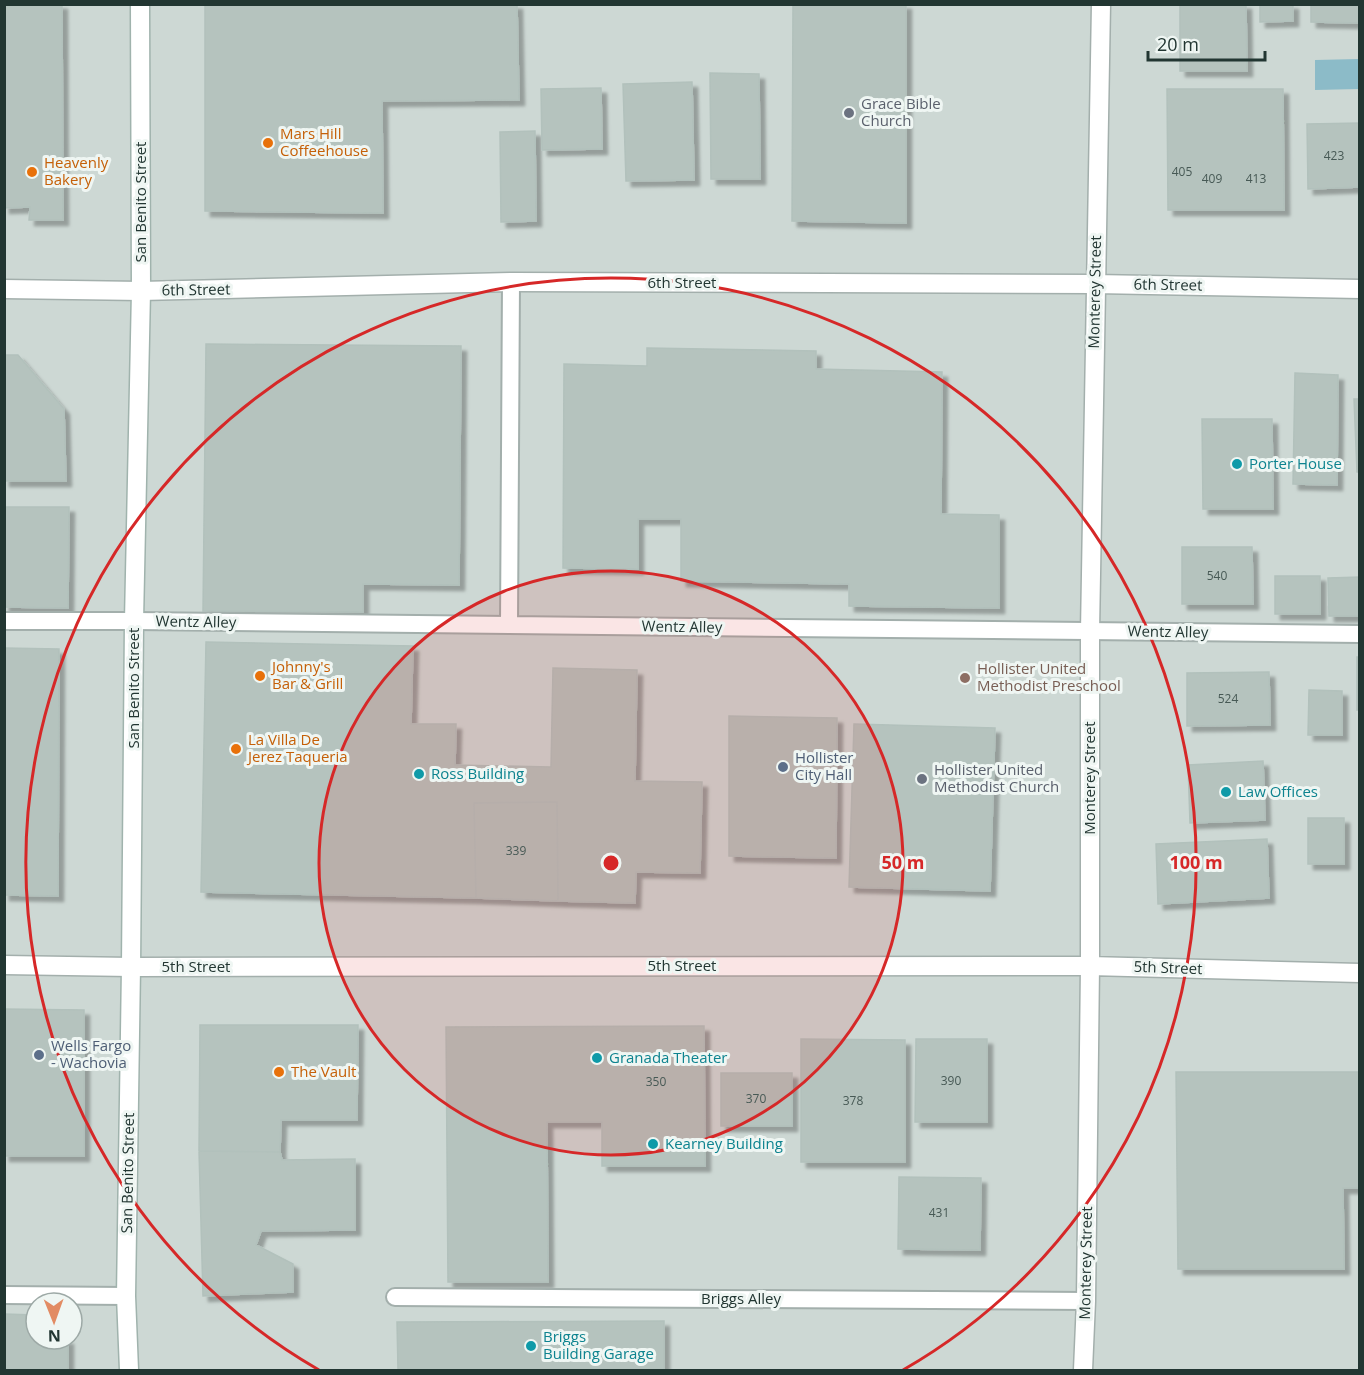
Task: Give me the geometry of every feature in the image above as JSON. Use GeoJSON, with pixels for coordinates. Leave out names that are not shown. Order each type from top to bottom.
{"type":"FeatureCollection","features":[{"type":"Feature","properties":{"kind":"street","name":"San Benito Street"},"geometry":{"type":"LineString","coordinates":[[129,1371],[126,1296],[132,967],[134,621],[141,291],[140,4]]}},
{"type":"Feature","properties":{"kind":"street","name":"Monterey Street"},"geometry":{"type":"LineString","coordinates":[[1083,1371],[1090,966],[1090,631],[1101,4]]}},
{"type":"Feature","properties":{"kind":"street","name":"6th Street"},"geometry":{"type":"LineString","coordinates":[[4,289],[141,291],[511,282],[1095,284],[1359,289]]}},
{"type":"Feature","properties":{"kind":"street","name":"5th Street"},"geometry":{"type":"LineString","coordinates":[[4,965],[132,967],[1090,966],[1359,973]]}},
{"type":"Feature","properties":{"kind":"lane"},"geometry":{"type":"LineString","coordinates":[[509,625],[511,282]]}},
{"type":"Feature","properties":{"kind":"lane","name":"Wentz Alley"},"geometry":{"type":"LineString","coordinates":[[4,621],[1359,634]]}},
{"type":"Feature","properties":{"kind":"lane"},"geometry":{"type":"LineString","coordinates":[[4,1295],[126,1296]]}},
{"type":"Feature","properties":{"kind":"lane","name":"Briggs Alley"},"geometry":{"type":"LineString","coordinates":[[395,1297],[1086,1301]]}},
{"type":"Feature","properties":{"kind":"shaded area"},"geometry":{"type":"Polygon","coordinates":[[[4,5],[1359,5],[1359,1370],[5,1370],[4,5]]]}},
{"type":"Feature","properties":{"kind":"water"},"geometry":{"type":"Polygon","coordinates":[[[1359,59],[1359,89],[1315,90],[1315,60],[1359,59]]]}},
{"type":"Feature","properties":{"kind":"building"},"geometry":{"type":"Polygon","coordinates":[[[4,4],[62,4],[63,220],[29,220],[30,207],[4,208],[4,4]]]}},
{"type":"Feature","properties":{"kind":"building"},"geometry":{"type":"Polygon","coordinates":[[[205,4],[517,4],[519,100],[382,101],[383,213],[205,211],[205,4]]]}},
{"type":"Feature","properties":{"kind":"building","name":"Grace Bible Church"},"geometry":{"type":"Polygon","coordinates":[[[793,4],[906,4],[906,223],[792,221],[793,4]]]}},
{"type":"Feature","properties":{"kind":"building"},"geometry":{"type":"Polygon","coordinates":[[[1180,4],[1246,4],[1247,71],[1180,71],[1180,4]]]}},
{"type":"Feature","properties":{"kind":"building"},"geometry":{"type":"Polygon","coordinates":[[[1260,4],[1293,4],[1293,21],[1260,22],[1260,4]]]}},
{"type":"Feature","properties":{"kind":"building"},"geometry":{"type":"Polygon","coordinates":[[[1311,4],[1360,4],[1360,23],[1311,22],[1311,4]]]}},
{"type":"Feature","properties":{"kind":"building"},"geometry":{"type":"Polygon","coordinates":[[[710,73],[759,74],[760,179],[711,179],[710,73]]]}},
{"type":"Feature","properties":{"kind":"building"},"geometry":{"type":"Polygon","coordinates":[[[692,82],[694,180],[626,181],[623,84],[692,82]]]}},
{"type":"Feature","properties":{"kind":"building"},"geometry":{"type":"Polygon","coordinates":[[[601,88],[602,149],[542,150],[541,89],[601,88]]]}},
{"type":"Feature","properties":{"kind":"building"},"geometry":{"type":"Polygon","coordinates":[[[1167,89],[1283,89],[1284,210],[1168,210],[1167,89]]]}},
{"type":"Feature","properties":{"kind":"building"},"geometry":{"type":"Polygon","coordinates":[[[1360,123],[1360,187],[1308,189],[1307,124],[1360,123]]]}},
{"type":"Feature","properties":{"kind":"building"},"geometry":{"type":"Polygon","coordinates":[[[535,131],[536,221],[501,222],[500,132],[535,131]]]}},
{"type":"Feature","properties":{"kind":"building"},"geometry":{"type":"Polygon","coordinates":[[[206,344],[461,346],[459,585],[363,584],[363,612],[203,611],[206,344]]]}},
{"type":"Feature","properties":{"kind":"building"},"geometry":{"type":"Polygon","coordinates":[[[647,348],[816,351],[816,369],[942,372],[941,514],[999,515],[999,608],[849,606],[849,584],[681,581],[681,519],[638,519],[638,569],[563,568],[564,364],[647,366],[647,348]]]}},
{"type":"Feature","properties":{"kind":"building"},"geometry":{"type":"Polygon","coordinates":[[[4,355],[18,355],[64,409],[66,481],[4,481],[4,355]]]}},
{"type":"Feature","properties":{"kind":"building"},"geometry":{"type":"Polygon","coordinates":[[[1295,373],[1338,375],[1337,485],[1293,484],[1295,373]]]}},
{"type":"Feature","properties":{"kind":"building"},"geometry":{"type":"Polygon","coordinates":[[[1354,399],[1360,399],[1360,472],[1357,472],[1354,399]]]}},
{"type":"Feature","properties":{"kind":"building","name":"Porter House"},"geometry":{"type":"Polygon","coordinates":[[[1202,419],[1272,419],[1273,509],[1203,509],[1202,419]]]}},
{"type":"Feature","properties":{"kind":"building"},"geometry":{"type":"Polygon","coordinates":[[[4,507],[69,507],[68,608],[4,607],[4,507]]]}},
{"type":"Feature","properties":{"kind":"building"},"geometry":{"type":"Polygon","coordinates":[[[1182,547],[1252,547],[1253,604],[1182,604],[1182,547]]]}},
{"type":"Feature","properties":{"kind":"building"},"geometry":{"type":"Polygon","coordinates":[[[1275,576],[1320,576],[1320,614],[1275,614],[1275,576]]]}},
{"type":"Feature","properties":{"kind":"building"},"geometry":{"type":"Polygon","coordinates":[[[1360,577],[1360,616],[1329,616],[1328,578],[1360,577]]]}},
{"type":"Feature","properties":{"kind":"building","name":"Ross Building"},"geometry":{"type":"Polygon","coordinates":[[[206,642],[413,646],[411,724],[456,724],[455,765],[551,767],[553,668],[637,670],[635,781],[702,782],[700,873],[636,872],[635,903],[558,901],[557,802],[474,803],[476,898],[201,892],[206,642]]]}},
{"type":"Feature","properties":{"kind":"building"},"geometry":{"type":"Polygon","coordinates":[[[4,648],[59,649],[58,896],[4,895],[4,648]]]}},
{"type":"Feature","properties":{"kind":"building"},"geometry":{"type":"Polygon","coordinates":[[[1357,657],[1360,657],[1360,710],[1357,710],[1357,657]]]}},
{"type":"Feature","properties":{"kind":"building"},"geometry":{"type":"Polygon","coordinates":[[[1269,672],[1270,725],[1187,726],[1187,673],[1269,672]]]}},
{"type":"Feature","properties":{"kind":"building"},"geometry":{"type":"Polygon","coordinates":[[[1309,690],[1342,691],[1342,735],[1308,735],[1309,690]]]}},
{"type":"Feature","properties":{"kind":"building","name":"Hollister City Hall"},"geometry":{"type":"Polygon","coordinates":[[[729,716],[837,718],[836,858],[729,856],[729,716]]]}},
{"type":"Feature","properties":{"kind":"building"},"geometry":{"type":"Polygon","coordinates":[[[854,724],[995,728],[990,891],[849,887],[854,724]]]}},
{"type":"Feature","properties":{"kind":"building","name":"Law Offices"},"geometry":{"type":"Polygon","coordinates":[[[1263,761],[1265,820],[1190,823],[1188,765],[1263,761]]]}},
{"type":"Feature","properties":{"kind":"building"},"geometry":{"type":"Polygon","coordinates":[[[557,802],[558,901],[476,898],[474,803],[557,802]]]}},
{"type":"Feature","properties":{"kind":"building"},"geometry":{"type":"Polygon","coordinates":[[[1308,818],[1344,818],[1344,864],[1308,864],[1308,818]]]}},
{"type":"Feature","properties":{"kind":"building"},"geometry":{"type":"Polygon","coordinates":[[[1267,839],[1269,898],[1158,904],[1156,844],[1267,839]]]}},
{"type":"Feature","properties":{"kind":"building"},"geometry":{"type":"Polygon","coordinates":[[[4,1009],[84,1010],[84,1156],[4,1156],[4,1009]]]}},
{"type":"Feature","properties":{"kind":"building","name":"The Vault"},"geometry":{"type":"Polygon","coordinates":[[[200,1025],[358,1025],[357,1120],[281,1120],[280,1152],[199,1151],[200,1025]]]}},
{"type":"Feature","properties":{"kind":"building","name":"Kearney Building"},"geometry":{"type":"Polygon","coordinates":[[[704,1026],[705,1166],[602,1166],[602,1122],[547,1122],[548,1282],[448,1282],[446,1027],[704,1026]]]}},
{"type":"Feature","properties":{"kind":"building"},"geometry":{"type":"Polygon","coordinates":[[[801,1039],[905,1040],[905,1162],[801,1162],[801,1039]]]}},
{"type":"Feature","properties":{"kind":"building"},"geometry":{"type":"Polygon","coordinates":[[[916,1039],[987,1039],[987,1122],[915,1122],[916,1039]]]}},
{"type":"Feature","properties":{"kind":"building"},"geometry":{"type":"Polygon","coordinates":[[[1176,1072],[1360,1072],[1360,1188],[1343,1188],[1344,1269],[1178,1269],[1176,1072]]]}},
{"type":"Feature","properties":{"kind":"building"},"geometry":{"type":"Polygon","coordinates":[[[721,1073],[792,1073],[792,1126],[721,1126],[721,1073]]]}},
{"type":"Feature","properties":{"kind":"building"},"geometry":{"type":"Polygon","coordinates":[[[199,1151],[280,1152],[282,1160],[355,1159],[355,1230],[261,1231],[256,1245],[293,1264],[293,1292],[203,1296],[199,1151]]]}},
{"type":"Feature","properties":{"kind":"building"},"geometry":{"type":"Polygon","coordinates":[[[899,1177],[981,1178],[980,1250],[898,1249],[899,1177]]]}},
{"type":"Feature","properties":{"kind":"building"},"geometry":{"type":"Polygon","coordinates":[[[4,1314],[24,1315],[24,1351],[68,1351],[68,1370],[4,1370],[4,1314]]]}},
{"type":"Feature","properties":{"kind":"building","name":"Briggs Building Garage"},"geometry":{"type":"Polygon","coordinates":[[[664,1321],[664,1370],[398,1370],[397,1322],[664,1321]]]}},
{"type":"Feature","properties":{"kind":"place","name":"Grace Bible Church"},"geometry":{"type":"Point","coordinates":[849,113]}},
{"type":"Feature","properties":{"kind":"place","name":"Mars Hill Coffeehouse"},"geometry":{"type":"Point","coordinates":[268,143]}},
{"type":"Feature","properties":{"kind":"place","name":"Heavenly Bakery"},"geometry":{"type":"Point","coordinates":[32,172]}},
{"type":"Feature","properties":{"kind":"place","name":"Porter House"},"geometry":{"type":"Point","coordinates":[1237,464]}},
{"type":"Feature","properties":{"kind":"place","name":"Johnny's Bar & Grill"},"geometry":{"type":"Point","coordinates":[260,676]}},
{"type":"Feature","properties":{"kind":"place","name":"Hollister United Methodist Preschool"},"geometry":{"type":"Point","coordinates":[965,678]}},
{"type":"Feature","properties":{"kind":"place","name":"La Villa De Jerez Taqueria"},"geometry":{"type":"Point","coordinates":[236,749]}},
{"type":"Feature","properties":{"kind":"place","name":"Hollister City Hall"},"geometry":{"type":"Point","coordinates":[783,767]}},
{"type":"Feature","properties":{"kind":"place","name":"Ross Building"},"geometry":{"type":"Point","coordinates":[419,774]}},
{"type":"Feature","properties":{"kind":"place","name":"Hollister United Methodist Church"},"geometry":{"type":"Point","coordinates":[922,779]}},
{"type":"Feature","properties":{"kind":"place","name":"Law Offices"},"geometry":{"type":"Point","coordinates":[1226,792]}},
{"type":"Feature","properties":{"kind":"place","name":"Wells Fargo - Wachovia"},"geometry":{"type":"Point","coordinates":[39,1055]}},
{"type":"Feature","properties":{"kind":"place","name":"Granada Theater"},"geometry":{"type":"Point","coordinates":[597,1058]}},
{"type":"Feature","properties":{"kind":"place","name":"The Vault"},"geometry":{"type":"Point","coordinates":[279,1072]}},
{"type":"Feature","properties":{"kind":"place","name":"Kearney Building"},"geometry":{"type":"Point","coordinates":[653,1144]}},
{"type":"Feature","properties":{"kind":"place","name":"Briggs Building Garage"},"geometry":{"type":"Point","coordinates":[531,1346]}}]}
